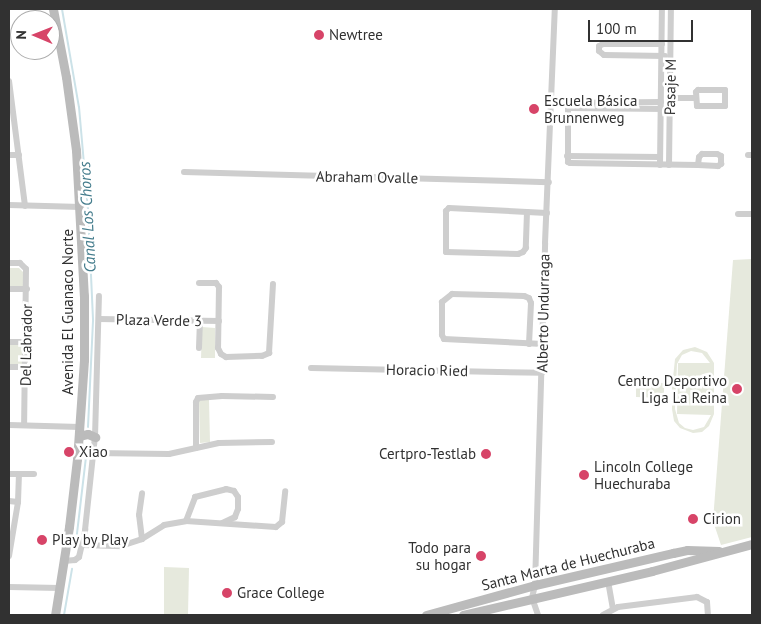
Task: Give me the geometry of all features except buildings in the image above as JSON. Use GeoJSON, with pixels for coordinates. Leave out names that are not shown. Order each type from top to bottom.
{"type":"FeatureCollection","features":[{"type":"Feature","properties":{"kind":"street","name":"Avenida El Guanaco Norte"},"geometry":{"type":"LineString","coordinates":[[53,9],[66,77],[81,207],[84,335],[80,431],[64,561],[55,615]]}},
{"type":"Feature","properties":{"kind":"street","name":"Alberto Undurraga"},"geometry":{"type":"LineString","coordinates":[[532,598],[535,585],[555,9]]}},
{"type":"Feature","properties":{"kind":"street","name":"Pasaje M"},"geometry":{"type":"LineString","coordinates":[[660,165],[662,9]]}},
{"type":"Feature","properties":{"kind":"street","name":"Pasaje M"},"geometry":{"type":"LineString","coordinates":[[669,165],[671,9]]}},
{"type":"Feature","properties":{"kind":"street"},"geometry":{"type":"LineString","coordinates":[[662,44],[605,43],[601,44],[599,48],[600,53],[604,55],[670,56]]}},
{"type":"Feature","properties":{"kind":"street"},"geometry":{"type":"LineString","coordinates":[[9,82],[12,128],[19,155],[25,206]]}},
{"type":"Feature","properties":{"kind":"street"},"geometry":{"type":"LineString","coordinates":[[697,90],[726,92],[724,106],[697,106],[695,98],[697,90]]}},
{"type":"Feature","properties":{"kind":"street"},"geometry":{"type":"LineString","coordinates":[[670,98],[695,98]]}},
{"type":"Feature","properties":{"kind":"street"},"geometry":{"type":"LineString","coordinates":[[567,159],[568,108],[661,105],[670,109]]}},
{"type":"Feature","properties":{"kind":"street"},"geometry":{"type":"LineString","coordinates":[[9,155],[19,155]]}},
{"type":"Feature","properties":{"kind":"street"},"geometry":{"type":"LineString","coordinates":[[567,159],[660,157]]}},
{"type":"Feature","properties":{"kind":"street"},"geometry":{"type":"LineString","coordinates":[[567,159],[660,165],[698,165]]}},
{"type":"Feature","properties":{"kind":"street","name":"Abraham Ovalle"},"geometry":{"type":"LineString","coordinates":[[184,172],[549,182]]}},
{"type":"Feature","properties":{"kind":"street"},"geometry":{"type":"LineString","coordinates":[[9,205],[81,207]]}},
{"type":"Feature","properties":{"kind":"street"},"geometry":{"type":"LineString","coordinates":[[526,212],[526,248],[522,252],[518,254],[446,252],[446,211],[449,208],[547,213]]}},
{"type":"Feature","properties":{"kind":"street"},"geometry":{"type":"LineString","coordinates":[[738,214],[752,214]]}},
{"type":"Feature","properties":{"kind":"street","name":"Del Labrador"},"geometry":{"type":"LineString","coordinates":[[9,263],[24,265],[26,269],[24,425]]}},
{"type":"Feature","properties":{"kind":"street"},"geometry":{"type":"LineString","coordinates":[[199,283],[216,283],[219,287],[218,350],[223,356],[268,355],[270,350],[273,284]]}},
{"type":"Feature","properties":{"kind":"street"},"geometry":{"type":"LineString","coordinates":[[9,289],[26,289]]}},
{"type":"Feature","properties":{"kind":"street"},"geometry":{"type":"LineString","coordinates":[[530,344],[531,303],[529,298],[524,296],[452,294],[442,302],[444,339],[530,344],[543,344]]}},
{"type":"Feature","properties":{"kind":"street","name":"Avenida El Guanaco Norte"},"geometry":{"type":"LineString","coordinates":[[83,545],[95,437],[99,296]]}},
{"type":"Feature","properties":{"kind":"street","name":"Plaza Verde 3"},"geometry":{"type":"LineString","coordinates":[[99,319],[219,321]]}},
{"type":"Feature","properties":{"kind":"street"},"geometry":{"type":"LineString","coordinates":[[199,348],[200,321]]}},
{"type":"Feature","properties":{"kind":"street"},"geometry":{"type":"LineString","coordinates":[[9,342],[26,342]]}},
{"type":"Feature","properties":{"kind":"street"},"geometry":{"type":"LineString","coordinates":[[9,367],[26,367]]}},
{"type":"Feature","properties":{"kind":"street","name":"Horacio Ried"},"geometry":{"type":"LineString","coordinates":[[311,368],[542,373]]}},
{"type":"Feature","properties":{"kind":"street"},"geometry":{"type":"LineString","coordinates":[[196,448],[196,402],[198,398],[212,396],[273,397]]}},
{"type":"Feature","properties":{"kind":"street"},"geometry":{"type":"LineString","coordinates":[[9,425],[80,431],[95,437]]}},
{"type":"Feature","properties":{"kind":"street"},"geometry":{"type":"LineString","coordinates":[[93,453],[162,455],[226,442],[272,442]]}},
{"type":"Feature","properties":{"kind":"street"},"geometry":{"type":"LineString","coordinates":[[9,474],[34,474]]}},
{"type":"Feature","properties":{"kind":"street"},"geometry":{"type":"LineString","coordinates":[[9,556],[18,502],[19,474]]}},
{"type":"Feature","properties":{"kind":"street"},"geometry":{"type":"LineString","coordinates":[[186,521],[194,497],[226,489],[234,491],[238,498],[238,509],[235,517],[221,524]]}},
{"type":"Feature","properties":{"kind":"street"},"geometry":{"type":"LineString","coordinates":[[64,561],[77,559],[83,545],[122,546],[142,539],[164,525],[186,521],[276,527],[282,522],[285,491]]}},
{"type":"Feature","properties":{"kind":"street"},"geometry":{"type":"LineString","coordinates":[[142,493],[139,515],[142,539]]}},
{"type":"Feature","properties":{"kind":"street"},"geometry":{"type":"LineString","coordinates":[[9,502],[18,502]]}},
{"type":"Feature","properties":{"kind":"street","name":"Santa Marta de Huechuraba"},"geometry":{"type":"LineString","coordinates":[[463,615],[608,581],[752,544]]}},
{"type":"Feature","properties":{"kind":"street","name":"Santa Marta de Huechuraba"},"geometry":{"type":"LineString","coordinates":[[426,615],[535,585],[687,550],[719,552]]}},
{"type":"Feature","properties":{"kind":"street"},"geometry":{"type":"LineString","coordinates":[[580,574],[583,586]]}},
{"type":"Feature","properties":{"kind":"street","name":"Santa Marta de Huechuraba"},"geometry":{"type":"LineString","coordinates":[[608,581],[613,608]]}},
{"type":"Feature","properties":{"kind":"street"},"geometry":{"type":"LineString","coordinates":[[9,587],[60,588]]}},
{"type":"Feature","properties":{"kind":"street"},"geometry":{"type":"LineString","coordinates":[[603,615],[613,608],[697,597],[707,602],[708,615]]}},
{"type":"Feature","properties":{"kind":"street"},"geometry":{"type":"LineString","coordinates":[[532,598],[538,615]]}},
{"type":"Feature","properties":{"kind":"shaded area","name":"Centro Deportivo Liga La Reina"},"geometry":{"type":"Polygon","coordinates":[[[752,259],[752,537],[721,545],[713,521],[733,260],[752,259]]]}},
{"type":"Feature","properties":{"kind":"shaded area"},"geometry":{"type":"Polygon","coordinates":[[[9,268],[19,268],[23,272],[23,286],[9,286],[9,268]]]}},
{"type":"Feature","properties":{"kind":"shaded area"},"geometry":{"type":"Polygon","coordinates":[[[202,327],[215,328],[215,358],[201,358],[202,327]]]}},
{"type":"Feature","properties":{"kind":"shaded area"},"geometry":{"type":"Polygon","coordinates":[[[9,345],[23,345],[23,364],[9,364],[9,345]]]}},
{"type":"Feature","properties":{"kind":"shaded area"},"geometry":{"type":"Polygon","coordinates":[[[695,347],[707,352],[714,363],[714,414],[709,426],[702,432],[693,433],[680,428],[674,421],[672,387],[675,359],[683,350],[695,347]],[[691,351],[682,355],[677,364],[675,409],[679,423],[685,428],[693,430],[704,427],[711,415],[677,414],[678,363],[710,363],[702,353],[691,351]]]}},
{"type":"Feature","properties":{"kind":"shaded area"},"geometry":{"type":"Polygon","coordinates":[[[636,382],[664,383],[664,398],[636,397],[636,382]]]}},
{"type":"Feature","properties":{"kind":"shaded area"},"geometry":{"type":"Polygon","coordinates":[[[199,400],[209,400],[210,442],[200,443],[199,400]]]}},
{"type":"Feature","properties":{"kind":"shaded area"},"geometry":{"type":"Polygon","coordinates":[[[164,567],[189,568],[188,615],[164,615],[164,567]]]}},
{"type":"Feature","properties":{"kind":"waterway","name":"Canal Los Choros"},"geometry":{"type":"LineString","coordinates":[[62,9],[79,107],[88,209],[93,321],[88,427]]}},
{"type":"Feature","properties":{"kind":"waterway","name":"Canal Los Choros"},"geometry":{"type":"LineString","coordinates":[[76,542],[86,457]]}},
{"type":"Feature","properties":{"kind":"waterway","name":"Canal Los Choros"},"geometry":{"type":"LineString","coordinates":[[64,615],[72,569]]}},
{"type":"Feature","properties":{"kind":"place","name":"Newtree"},"geometry":{"type":"Point","coordinates":[319,35]}},
{"type":"Feature","properties":{"kind":"place","name":"Escuela Básica Brunnenweg"},"geometry":{"type":"Point","coordinates":[534,109]}},
{"type":"Feature","properties":{"kind":"place","name":"Centro Deportivo Liga La Reina"},"geometry":{"type":"Point","coordinates":[737,389]}},
{"type":"Feature","properties":{"kind":"place","name":"Xiao"},"geometry":{"type":"Point","coordinates":[69,452]}},
{"type":"Feature","properties":{"kind":"place","name":"Certpro-Testlab"},"geometry":{"type":"Point","coordinates":[486,454]}},
{"type":"Feature","properties":{"kind":"place","name":"Lincoln College Huechuraba"},"geometry":{"type":"Point","coordinates":[584,475]}},
{"type":"Feature","properties":{"kind":"place","name":"Cirion"},"geometry":{"type":"Point","coordinates":[693,519]}},
{"type":"Feature","properties":{"kind":"place","name":"Play by Play"},"geometry":{"type":"Point","coordinates":[42,540]}},
{"type":"Feature","properties":{"kind":"place","name":"Todo para su hogar"},"geometry":{"type":"Point","coordinates":[481,556]}},
{"type":"Feature","properties":{"kind":"place","name":"Grace College"},"geometry":{"type":"Point","coordinates":[227,593]}}]}
